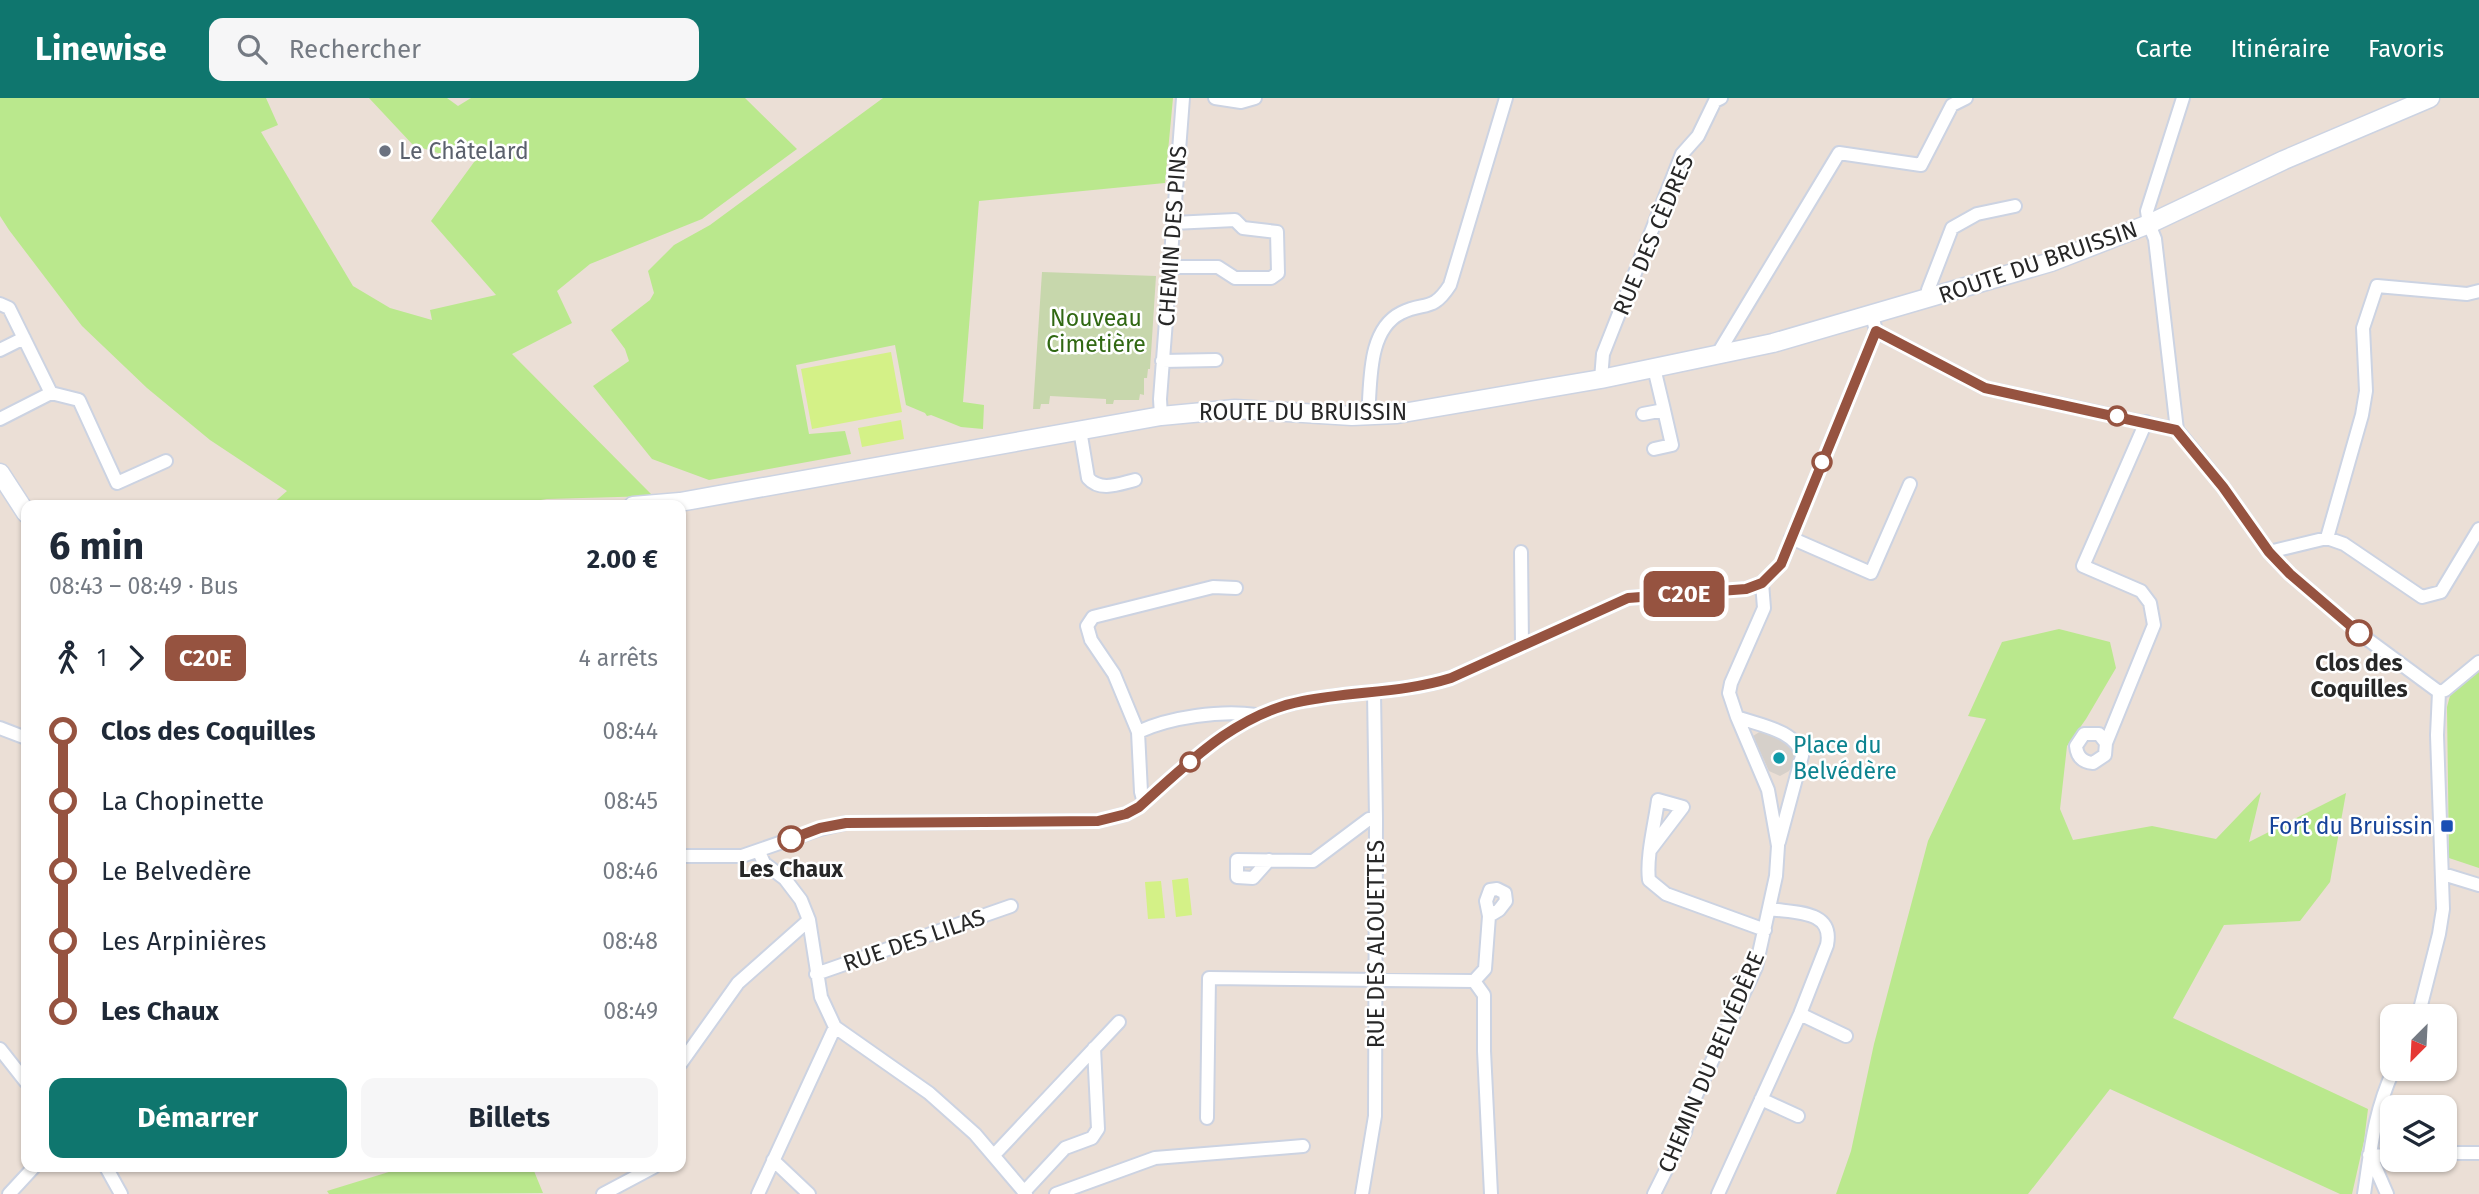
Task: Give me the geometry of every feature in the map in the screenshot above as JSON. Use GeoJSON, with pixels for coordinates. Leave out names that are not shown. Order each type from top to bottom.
{"type":"FeatureCollection","features":[{"type":"Feature","properties":{"kind":"street","name":"CHEMIN DES PINS"},"geometry":{"type":"LineString","coordinates":[[1161,416],[1160,398],[1183,98]]}},
{"type":"Feature","properties":{"kind":"street"},"geometry":{"type":"LineString","coordinates":[[1215,98],[1241,102],[1255,98]]}},
{"type":"Feature","properties":{"kind":"street"},"geometry":{"type":"LineString","coordinates":[[1368,416],[1376,338],[1385,325],[1401,313],[1429,306],[1441,299],[1450,285],[1506,98]]}},
{"type":"Feature","properties":{"kind":"street","name":"RUE DES CÈDRES"},"geometry":{"type":"LineString","coordinates":[[1601,379],[1603,354],[1682,154],[1698,136],[1715,102],[1721,98]]}},
{"type":"Feature","properties":{"kind":"street"},"geometry":{"type":"LineString","coordinates":[[2183,98],[2147,211],[2148,224],[2155,239],[2176,430],[2223,487],[2269,552],[2290,574],[2359,633],[2439,692]]}},
{"type":"Feature","properties":{"kind":"street","name":"ROUTE DU BRUISSIN"},"geometry":{"type":"LineString","coordinates":[[686,501],[1161,416],[1235,409],[1368,416],[1420,411],[1601,379],[1874,323],[1927,300],[2051,262],[2148,224],[2284,160],[2430,98]]}},
{"type":"Feature","properties":{"kind":"street"},"geometry":{"type":"LineString","coordinates":[[1717,355],[1839,153],[1921,165],[1952,105],[1963,99]]}},
{"type":"Feature","properties":{"kind":"street","name":"ROUTE DU BRUISSIN"},"geometry":{"type":"LineString","coordinates":[[1927,300],[1928,290],[1952,228],[1977,214],[2015,206]]}},
{"type":"Feature","properties":{"kind":"street"},"geometry":{"type":"LineString","coordinates":[[1170,267],[1218,267],[1235,278],[1272,278],[1278,274],[1277,232],[1242,228],[1235,220],[1173,223]]}},
{"type":"Feature","properties":{"kind":"street"},"geometry":{"type":"LineString","coordinates":[[2327,538],[2362,415],[2366,391],[2363,328],[2377,286],[2467,294],[2479,291]]}},
{"type":"Feature","properties":{"kind":"street"},"geometry":{"type":"LineString","coordinates":[[0,304],[9,308],[51,393]]}},
{"type":"Feature","properties":{"kind":"street"},"geometry":{"type":"LineString","coordinates":[[686,856],[736,856],[759,852],[820,828],[846,823],[1098,821],[1126,814],[1144,803],[1224,735],[1256,715],[1304,700],[1374,694],[1429,685],[1451,678],[1628,598],[1746,589],[1762,583],[1781,564],[1874,323],[1985,388],[2176,430]]}},
{"type":"Feature","properties":{"kind":"street"},"geometry":{"type":"LineString","coordinates":[[0,350],[24,338]]}},
{"type":"Feature","properties":{"kind":"street"},"geometry":{"type":"LineString","coordinates":[[1163,361],[1216,360]]}},
{"type":"Feature","properties":{"kind":"street"},"geometry":{"type":"LineString","coordinates":[[1654,368],[1672,445],[1654,449]]}},
{"type":"Feature","properties":{"kind":"street"},"geometry":{"type":"LineString","coordinates":[[0,419],[51,393],[79,400],[117,483],[166,461]]}},
{"type":"Feature","properties":{"kind":"street"},"geometry":{"type":"LineString","coordinates":[[1643,414],[1664,410]]}},
{"type":"Feature","properties":{"kind":"street"},"geometry":{"type":"LineString","coordinates":[[2106,743],[2154,625],[2150,603],[2141,592],[2083,566],[2146,422]]}},
{"type":"Feature","properties":{"kind":"street"},"geometry":{"type":"LineString","coordinates":[[1080,430],[1087,478],[1093,484],[1100,487],[1135,481]]}},
{"type":"Feature","properties":{"kind":"street"},"geometry":{"type":"LineString","coordinates":[[0,473],[21,505]]}},
{"type":"Feature","properties":{"kind":"street"},"geometry":{"type":"LineString","coordinates":[[1791,538],[1871,573],[1910,484]]}},
{"type":"Feature","properties":{"kind":"street"},"geometry":{"type":"LineString","coordinates":[[2269,552],[2327,538],[2344,544],[2422,597],[2441,592],[2479,529]]}},
{"type":"Feature","properties":{"kind":"street"},"geometry":{"type":"LineString","coordinates":[[1521,552],[1522,646]]}},
{"type":"Feature","properties":{"kind":"street","name":"CHEMIN DU BELVÉDÈRE"},"geometry":{"type":"LineString","coordinates":[[1762,583],[1764,608],[1729,693],[1768,790],[1778,846]]}},
{"type":"Feature","properties":{"kind":"street"},"geometry":{"type":"LineString","coordinates":[[1144,803],[1138,732],[1114,674],[1091,640],[1087,626],[1093,617],[1213,587],[1236,588]]}},
{"type":"Feature","properties":{"kind":"street"},"geometry":{"type":"LineString","coordinates":[[2439,692],[2479,662]]}},
{"type":"Feature","properties":{"kind":"street"},"geometry":{"type":"LineString","coordinates":[[2421,1004],[2439,934],[2442,909],[2437,735],[2439,692]]}},
{"type":"Feature","properties":{"kind":"street","name":"RUE DES ALOUETTES"},"geometry":{"type":"LineString","coordinates":[[1362,1194],[1375,1116],[1374,694]]}},
{"type":"Feature","properties":{"kind":"street"},"geometry":{"type":"LineString","coordinates":[[1138,732],[1156,724],[1236,712],[1256,715]]}},
{"type":"Feature","properties":{"kind":"street","name":"CHEMIN DU BELVÉDÈRE"},"geometry":{"type":"LineString","coordinates":[[1654,1194],[1685,1132],[1691,1106],[1756,967],[1776,876],[1778,846],[1802,756],[1796,741],[1737,717]]}},
{"type":"Feature","properties":{"kind":"street"},"geometry":{"type":"LineString","coordinates":[[0,728],[21,736]]}},
{"type":"Feature","properties":{"kind":"street"},"geometry":{"type":"LineString","coordinates":[[1768,790],[1794,786]]}},
{"type":"Feature","properties":{"kind":"street"},"geometry":{"type":"LineString","coordinates":[[1269,860],[1313,861],[1369,819],[1376,818]]}},
{"type":"Feature","properties":{"kind":"street"},"geometry":{"type":"LineString","coordinates":[[1651,849],[1648,873],[1654,886],[1666,894],[1765,930]]}},
{"type":"Feature","properties":{"kind":"street"},"geometry":{"type":"LineString","coordinates":[[759,852],[764,863],[785,879],[801,900],[809,920],[821,998],[835,1027],[929,1093],[975,1135],[1025,1193],[1065,1148],[1092,1138],[1098,1129],[1094,1048]]}},
{"type":"Feature","properties":{"kind":"street"},"geometry":{"type":"LineString","coordinates":[[2443,874],[2479,885]]}},
{"type":"Feature","properties":{"kind":"street","name":"RUE DES LILAS"},"geometry":{"type":"LineString","coordinates":[[816,974],[1012,906]]}},
{"type":"Feature","properties":{"kind":"street"},"geometry":{"type":"LineString","coordinates":[[1718,1194],[1800,1014],[1828,945],[1826,924],[1816,917],[1770,909]]}},
{"type":"Feature","properties":{"kind":"street"},"geometry":{"type":"LineString","coordinates":[[1207,1118],[1209,978],[1474,981],[1485,969],[1489,916]]}},
{"type":"Feature","properties":{"kind":"street"},"geometry":{"type":"LineString","coordinates":[[686,1056],[738,983],[809,920]]}},
{"type":"Feature","properties":{"kind":"street"},"geometry":{"type":"LineString","coordinates":[[1474,981],[1484,995],[1491,1194]]}},
{"type":"Feature","properties":{"kind":"street"},"geometry":{"type":"LineString","coordinates":[[1800,1014],[1846,1036]]}},
{"type":"Feature","properties":{"kind":"street"},"geometry":{"type":"LineString","coordinates":[[994,1155],[1119,1022]]}},
{"type":"Feature","properties":{"kind":"street"},"geometry":{"type":"LineString","coordinates":[[758,1194],[835,1027]]}},
{"type":"Feature","properties":{"kind":"street"},"geometry":{"type":"LineString","coordinates":[[0,1049],[21,1076]]}},
{"type":"Feature","properties":{"kind":"street"},"geometry":{"type":"LineString","coordinates":[[2364,1194],[2373,1128],[2388,1082]]}},
{"type":"Feature","properties":{"kind":"street"},"geometry":{"type":"LineString","coordinates":[[1761,1099],[1798,1116]]}},
{"type":"Feature","properties":{"kind":"street"},"geometry":{"type":"LineString","coordinates":[[1056,1194],[1155,1158],[1303,1146]]}},
{"type":"Feature","properties":{"kind":"street"},"geometry":{"type":"LineString","coordinates":[[2457,1153],[2479,1153]]}},
{"type":"Feature","properties":{"kind":"street"},"geometry":{"type":"LineString","coordinates":[[2370,1155],[2380,1155]]}},
{"type":"Feature","properties":{"kind":"street"},"geometry":{"type":"LineString","coordinates":[[2370,1155],[2387,1194]]}},
{"type":"Feature","properties":{"kind":"street"},"geometry":{"type":"LineString","coordinates":[[773,1160],[808,1194]]}},
{"type":"Feature","properties":{"kind":"street"},"geometry":{"type":"LineString","coordinates":[[9,1194],[29,1172]]}},
{"type":"Feature","properties":{"kind":"street"},"geometry":{"type":"LineString","coordinates":[[109,1172],[121,1194]]}},
{"type":"Feature","properties":{"kind":"street"},"geometry":{"type":"LineString","coordinates":[[603,1194],[645,1172]]}},
{"type":"Feature","properties":{"kind":"green space"},"geometry":{"type":"Polygon","coordinates":[[[0,98],[266,98],[278,125],[261,132],[353,286],[390,308],[432,320],[430,310],[496,295],[431,221],[477,158],[447,156],[413,145],[369,98],[447,98],[458,106],[471,98],[745,98],[797,149],[702,219],[590,264],[557,291],[572,323],[512,354],[653,496],[541,500],[277,500],[287,491],[210,440],[147,388],[82,326],[0,216],[0,98]]]}},
{"type":"Feature","properties":{"kind":"green space"},"geometry":{"type":"Polygon","coordinates":[[[883,98],[1173,98],[1165,183],[979,201],[963,402],[984,405],[983,429],[961,427],[931,415],[927,416],[906,405],[895,345],[796,365],[809,434],[845,431],[851,454],[709,480],[652,459],[593,386],[629,361],[625,349],[611,330],[650,300],[654,293],[648,271],[674,245],[710,225],[883,98]]]}},
{"type":"Feature","properties":{"kind":"green space","name":"Nouveau Cimetière"},"geometry":{"type":"Polygon","coordinates":[[[1042,272],[1156,276],[1150,369],[1147,378],[1144,378],[1144,395],[1140,394],[1139,400],[1114,400],[1113,404],[1106,404],[1106,399],[1050,396],[1049,404],[1041,404],[1040,409],[1033,409],[1042,272]]]}},
{"type":"Feature","properties":{"kind":"green space"},"geometry":{"type":"Polygon","coordinates":[[[891,352],[902,412],[812,429],[801,369],[891,352]]]}},
{"type":"Feature","properties":{"kind":"green space"},"geometry":{"type":"Polygon","coordinates":[[[901,420],[904,439],[862,447],[858,428],[901,420]]]}},
{"type":"Feature","properties":{"kind":"green space"},"geometry":{"type":"Polygon","coordinates":[[[2059,629],[2110,642],[2116,668],[2067,746],[2060,809],[2073,840],[2152,826],[2216,839],[2261,792],[2249,842],[2346,793],[2330,882],[2300,921],[2224,925],[2173,1018],[2368,1109],[2352,1194],[2340,1194],[2110,1089],[2028,1194],[1836,1194],[1851,1151],[1874,1044],[1928,841],[1986,719],[1968,716],[2002,642],[2059,629]]]}},
{"type":"Feature","properties":{"kind":"green space"},"geometry":{"type":"Polygon","coordinates":[[[2479,669],[2479,868],[2449,858],[2447,707],[2451,692],[2479,669]]]}},
{"type":"Feature","properties":{"kind":"green space"},"geometry":{"type":"Polygon","coordinates":[[[1188,878],[1192,915],[1176,917],[1172,880],[1188,878]]]}},
{"type":"Feature","properties":{"kind":"green space"},"geometry":{"type":"Polygon","coordinates":[[[1161,881],[1165,918],[1148,919],[1145,882],[1161,881]]]}},
{"type":"Feature","properties":{"kind":"green space"},"geometry":{"type":"Polygon","coordinates":[[[389,1172],[534,1172],[543,1193],[329,1194],[327,1191],[389,1172]]]}},
{"type":"Feature","properties":{"kind":"shaded area","name":"Place du Belvédère"},"geometry":{"type":"Polygon","coordinates":[[[1761,731],[1791,743],[1796,752],[1794,764],[1780,776],[1769,771],[1753,736],[1761,731]]]}},
{"type":"Feature","properties":{"kind":"bus line","name":"C20E"},"geometry":{"type":"LineString","coordinates":[[791,839],[820,828],[846,823],[1098,821],[1126,814],[1139,807],[1233,728],[1256,715],[1304,700],[1374,694],[1429,685],[1451,678],[1628,598],[1746,589],[1762,583],[1781,564],[1876,331],[1985,388],[2176,430],[2223,487],[2269,552],[2314,596],[2359,633]]}},
{"type":"Feature","properties":{"kind":"place","name":"Le Châtelard"},"geometry":{"type":"Point","coordinates":[385,151]}},
{"type":"Feature","properties":{"kind":"place","name":"Clos des Coquilles"},"geometry":{"type":"Point","coordinates":[2359,633]}},
{"type":"Feature","properties":{"kind":"place","name":"Place du Belvédère"},"geometry":{"type":"Point","coordinates":[1779,758]}},
{"type":"Feature","properties":{"kind":"place","name":"Fort du Bruissin"},"geometry":{"type":"Point","coordinates":[2447,826]}},
{"type":"Feature","properties":{"kind":"place","name":"Les Chaux"},"geometry":{"type":"Point","coordinates":[791,839]}}]}
